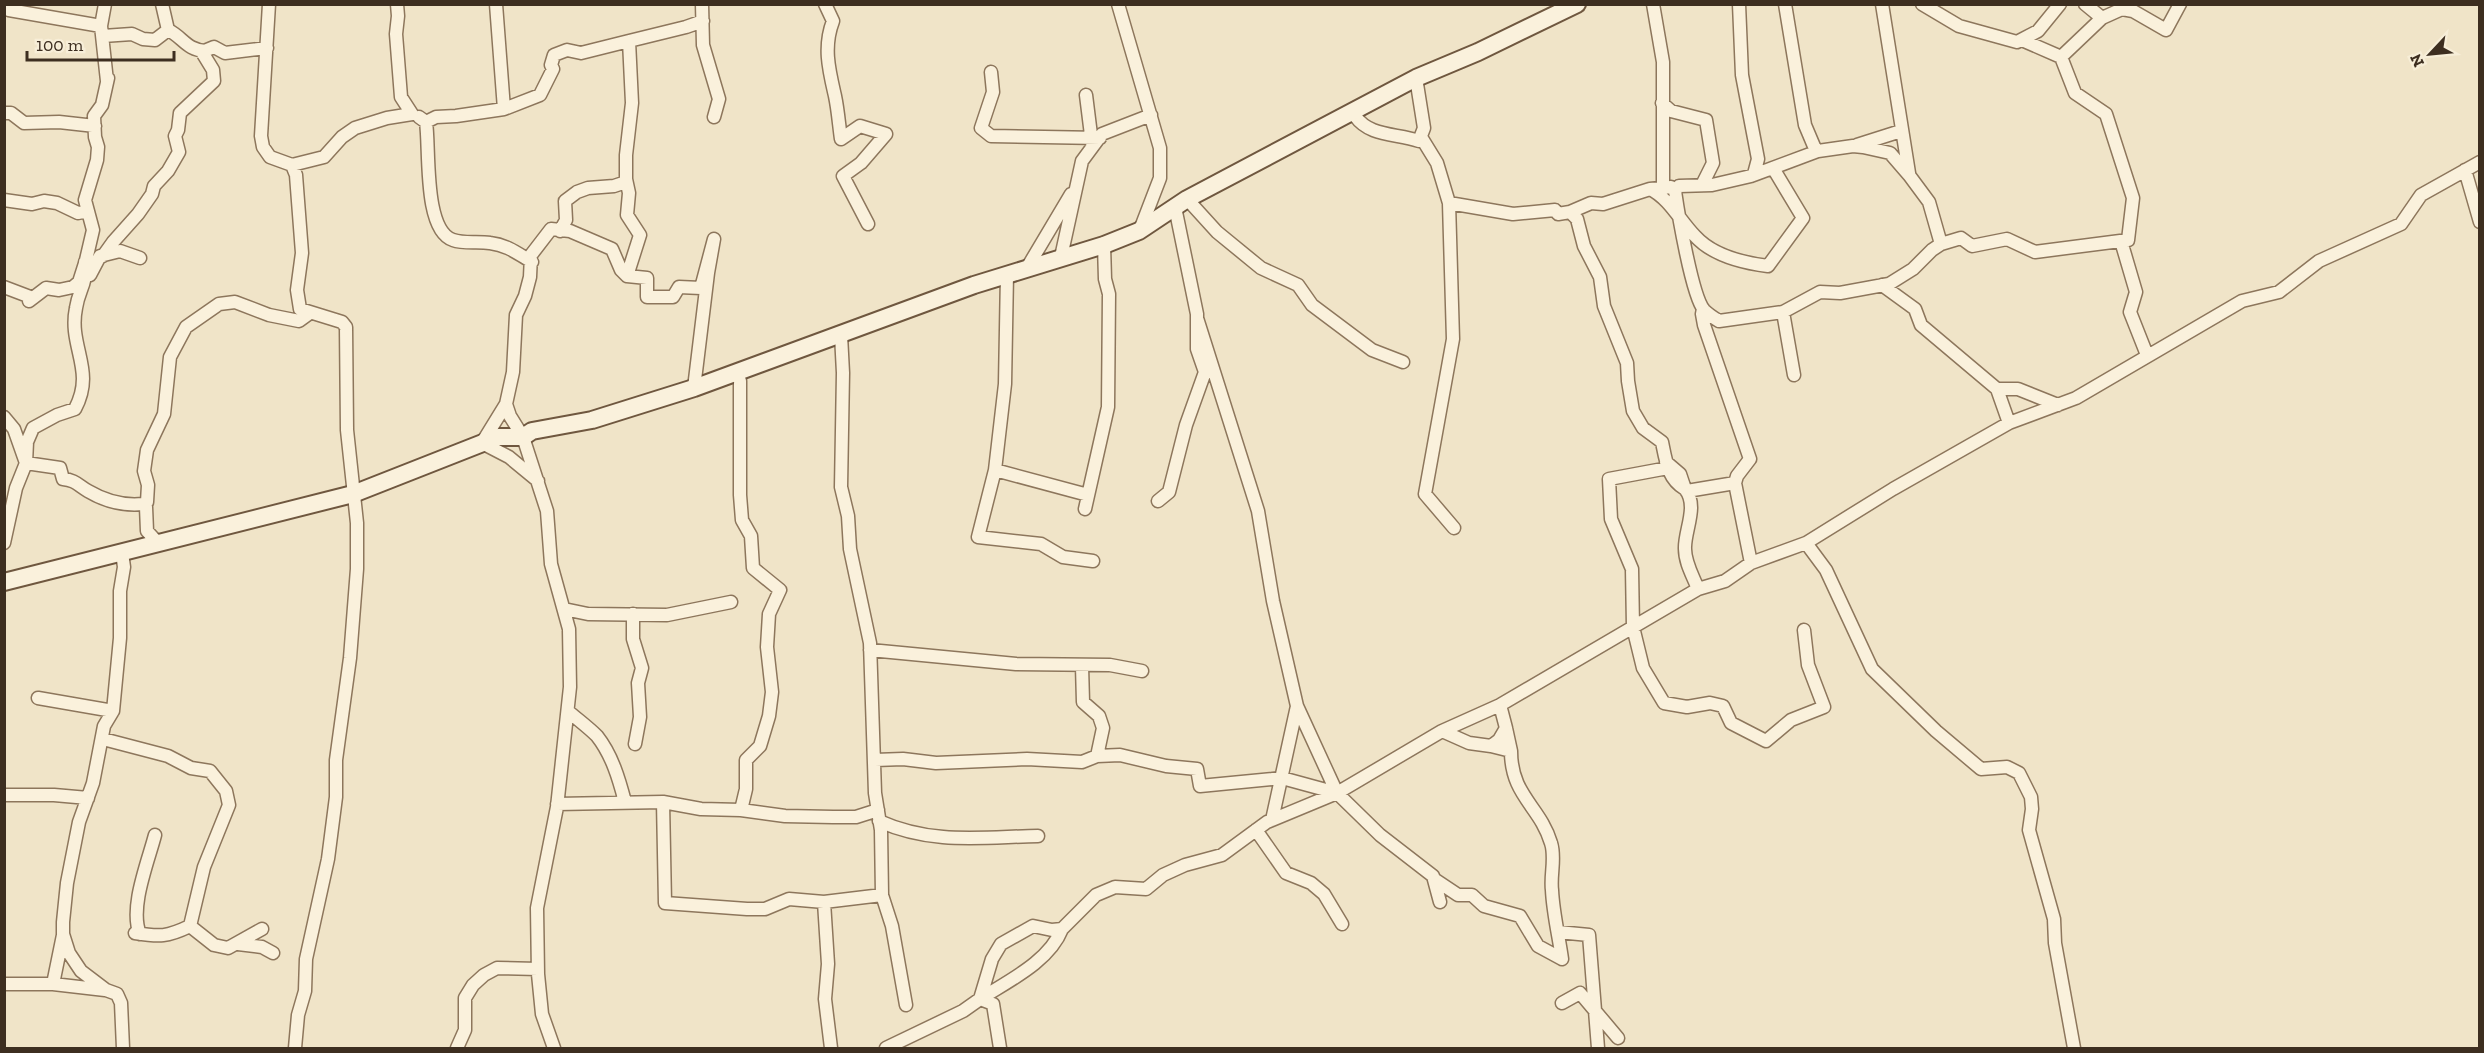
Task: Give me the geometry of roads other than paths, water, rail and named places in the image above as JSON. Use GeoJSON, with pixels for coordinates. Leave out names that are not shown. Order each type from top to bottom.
{"type":"FeatureCollection","features":[{"type":"Feature","properties":{"kind":"street"},"geometry":{"type":"LineString","coordinates":[[4,286],[31,300],[46,288],[59,290],[73,287],[79,282],[85,268],[93,230],[85,200],[98,147],[94,137],[94,116],[102,105],[108,79],[102,31],[105,4]]}},
{"type":"Feature","properties":{"kind":"street"},"geometry":{"type":"LineString","coordinates":[[162,4],[168,30]]}},
{"type":"Feature","properties":{"kind":"street"},"geometry":{"type":"LineString","coordinates":[[269,4],[262,118],[263,147],[270,157],[292,165],[324,157],[342,137],[355,128],[387,118],[412,114],[411,111]]}},
{"type":"Feature","properties":{"kind":"street"},"geometry":{"type":"LineString","coordinates":[[397,4],[396,34],[401,97],[411,111],[426,122],[433,203],[437,222],[444,235],[453,240],[510,247],[532,262]]}},
{"type":"Feature","properties":{"kind":"street"},"geometry":{"type":"LineString","coordinates":[[496,4],[504,109]]}},
{"type":"Feature","properties":{"kind":"street"},"geometry":{"type":"LineString","coordinates":[[702,4],[705,52],[719,99],[714,117]]}},
{"type":"Feature","properties":{"kind":"street"},"geometry":{"type":"LineString","coordinates":[[825,4],[833,21],[829,34],[828,70],[836,97],[842,139],[860,126],[885,134],[861,163],[843,176],[868,224]]}},
{"type":"Feature","properties":{"kind":"street"},"geometry":{"type":"LineString","coordinates":[[4,582],[353,494],[482,442],[498,437],[523,437],[532,431],[592,420],[694,388],[1007,274],[1104,244],[1139,231],[1181,203],[1416,78],[1478,52],[1577,4]]}},
{"type":"Feature","properties":{"kind":"street"},"geometry":{"type":"LineString","coordinates":[[1653,4],[1663,62],[1663,189],[1678,215],[1697,296],[1703,309],[1719,321],[1783,312],[1820,292],[1840,294],[1882,285],[1898,279],[1913,269],[1941,244],[1961,238],[1972,246],[2007,239],[2035,252],[2128,240],[2133,198],[2106,114],[2075,93],[2061,57],[2022,40]]}},
{"type":"Feature","properties":{"kind":"street"},"geometry":{"type":"LineString","coordinates":[[1739,4],[1742,75],[1758,159],[1754,174]]}},
{"type":"Feature","properties":{"kind":"street"},"geometry":{"type":"LineString","coordinates":[[1785,4],[1805,125],[1816,151]]}},
{"type":"Feature","properties":{"kind":"street"},"geometry":{"type":"LineString","coordinates":[[1882,4],[1909,175]]}},
{"type":"Feature","properties":{"kind":"street"},"geometry":{"type":"LineString","coordinates":[[1922,4],[1959,26],[2017,42],[2038,31],[2060,4]]}},
{"type":"Feature","properties":{"kind":"street"},"geometry":{"type":"LineString","coordinates":[[2085,4],[2102,18]]}},
{"type":"Feature","properties":{"kind":"street"},"geometry":{"type":"LineString","coordinates":[[2061,57],[2102,18],[2122,9],[2138,8],[2166,30],[2180,4]]}},
{"type":"Feature","properties":{"kind":"street"},"geometry":{"type":"LineString","coordinates":[[1119,6],[1161,148],[1162,164],[1155,195],[1139,231]]}},
{"type":"Feature","properties":{"kind":"street"},"geometry":{"type":"LineString","coordinates":[[7,8],[102,31],[132,34],[143,39],[155,40],[168,30]]}},
{"type":"Feature","properties":{"kind":"street"},"geometry":{"type":"LineString","coordinates":[[426,122],[436,117],[504,109],[540,94],[553,69],[551,65],[554,55],[567,50],[581,53],[703,21]]}},
{"type":"Feature","properties":{"kind":"street"},"geometry":{"type":"LineString","coordinates":[[168,30],[196,50],[206,51]]}},
{"type":"Feature","properties":{"kind":"street"},"geometry":{"type":"LineString","coordinates":[[627,276],[640,234],[627,215],[629,193],[626,182],[626,155],[632,103],[629,41]]}},
{"type":"Feature","properties":{"kind":"street"},"geometry":{"type":"LineString","coordinates":[[104,255],[138,214],[152,194],[154,186],[168,171],[179,153],[175,136],[180,113],[214,81],[213,70],[202,52],[214,47],[225,53],[267,48]]}},
{"type":"Feature","properties":{"kind":"street"},"geometry":{"type":"LineString","coordinates":[[991,72],[993,92],[981,128],[991,136],[1095,141]]}},
{"type":"Feature","properties":{"kind":"street"},"geometry":{"type":"LineString","coordinates":[[1355,116],[1363,127],[1383,134],[1402,135],[1419,141],[1424,128],[1417,84]]}},
{"type":"Feature","properties":{"kind":"street"},"geometry":{"type":"LineString","coordinates":[[1086,95],[1095,141]]}},
{"type":"Feature","properties":{"kind":"street"},"geometry":{"type":"LineString","coordinates":[[1662,103],[1671,111],[1706,120],[1713,163],[1702,185]]}},
{"type":"Feature","properties":{"kind":"street"},"geometry":{"type":"LineString","coordinates":[[4,113],[10,113],[24,123],[58,122],[95,126]]}},
{"type":"Feature","properties":{"kind":"street"},"geometry":{"type":"LineString","coordinates":[[1061,258],[1082,161],[1102,134],[1151,115]]}},
{"type":"Feature","properties":{"kind":"street"},"geometry":{"type":"LineString","coordinates":[[1449,203],[1514,214],[1555,210],[1558,213],[1570,212],[1591,203],[1603,204],[1663,189],[1702,185],[1754,174],[1816,151],[1853,146],[1901,131]]}},
{"type":"Feature","properties":{"kind":"street"},"geometry":{"type":"LineString","coordinates":[[1421,137],[1437,163],[1449,203],[1453,339],[1425,494],[1454,528]]}},
{"type":"Feature","properties":{"kind":"street"},"geometry":{"type":"LineString","coordinates":[[1853,146],[1890,153],[1929,202],[1941,244]]}},
{"type":"Feature","properties":{"kind":"street"},"geometry":{"type":"LineString","coordinates":[[886,1048],[963,1011],[1043,957],[1057,942],[1062,929],[1096,895],[1115,887],[1146,889],[1163,875],[1185,865],[1222,855],[1272,820],[1337,792],[1442,731],[1500,705],[1698,590],[1725,581],[1751,563],[1806,543],[1893,489],[2009,423],[2076,398],[2242,301],[2279,292],[2319,261],[2401,224],[2421,195],[2480,162]]}},
{"type":"Feature","properties":{"kind":"street"},"geometry":{"type":"LineString","coordinates":[[292,165],[296,174],[302,253],[297,300],[300,309],[342,322],[346,327],[347,430],[357,523],[357,569],[350,657],[336,760],[336,797],[328,859],[306,959],[305,991],[298,1015],[295,1048]]}},
{"type":"Feature","properties":{"kind":"street"},"geometry":{"type":"LineString","coordinates":[[1663,189],[1659,193],[1696,238],[1745,263],[1768,266],[1803,218],[1773,168]]}},
{"type":"Feature","properties":{"kind":"street"},"geometry":{"type":"LineString","coordinates":[[2465,170],[2480,222]]}},
{"type":"Feature","properties":{"kind":"street"},"geometry":{"type":"LineString","coordinates":[[560,231],[566,220],[565,201],[577,192],[626,182]]}},
{"type":"Feature","properties":{"kind":"street"},"geometry":{"type":"LineString","coordinates":[[1027,268],[1077,183]]}},
{"type":"Feature","properties":{"kind":"street"},"geometry":{"type":"LineString","coordinates":[[4,200],[32,204],[44,201],[57,203],[78,213],[88,211]]}},
{"type":"Feature","properties":{"kind":"street"},"geometry":{"type":"LineString","coordinates":[[1158,501],[1169,492],[1186,425],[1205,372],[1197,349],[1197,318],[1181,203]]}},
{"type":"Feature","properties":{"kind":"street"},"geometry":{"type":"LineString","coordinates":[[1181,203],[1261,268],[1298,285],[1312,305],[1372,350],[1403,362]]}},
{"type":"Feature","properties":{"kind":"street"},"geometry":{"type":"LineString","coordinates":[[1570,212],[1577,219],[1584,246],[1600,277],[1604,306],[1627,363],[1633,411],[1643,428],[1662,442],[1667,465],[1680,474],[1689,494],[1691,514],[1684,548],[1686,561],[1698,590]]}},
{"type":"Feature","properties":{"kind":"street"},"geometry":{"type":"LineString","coordinates":[[482,442],[506,404],[513,372],[516,315],[525,296],[532,262],[531,255],[551,230],[570,231],[612,249],[621,270],[627,276],[647,278],[647,297],[674,297],[679,287],[701,288],[714,239],[694,388]]}},
{"type":"Feature","properties":{"kind":"street"},"geometry":{"type":"LineString","coordinates":[[2121,241],[2136,292],[2130,312],[2147,355]]}},
{"type":"Feature","properties":{"kind":"street"},"geometry":{"type":"LineString","coordinates":[[1085,509],[1108,406],[1109,294],[1105,279],[1104,244]]}},
{"type":"Feature","properties":{"kind":"street"},"geometry":{"type":"LineString","coordinates":[[85,268],[90,275],[100,256],[120,251],[140,258]]}},
{"type":"Feature","properties":{"kind":"street"},"geometry":{"type":"LineString","coordinates":[[4,543],[16,488],[26,462],[27,442],[33,428],[57,415],[75,409],[82,396],[85,383],[75,336],[75,317],[86,280],[85,268]]}},
{"type":"Feature","properties":{"kind":"street"},"geometry":{"type":"LineString","coordinates":[[1007,274],[1005,384],[995,470],[978,537],[1041,544],[1063,557],[1093,561]]}},
{"type":"Feature","properties":{"kind":"street"},"geometry":{"type":"LineString","coordinates":[[1882,285],[1915,309],[1921,325],[1997,389],[2009,423]]}},
{"type":"Feature","properties":{"kind":"street"},"geometry":{"type":"LineString","coordinates":[[26,462],[60,468],[63,479],[74,480],[91,493],[120,504],[147,502],[144,471],[147,450],[164,414],[170,357],[186,327],[219,304],[235,302],[268,315],[299,321],[310,313]]}},
{"type":"Feature","properties":{"kind":"street"},"geometry":{"type":"LineString","coordinates":[[1703,309],[1704,325],[1750,459],[1737,476],[1735,483],[1751,563]]}},
{"type":"Feature","properties":{"kind":"street"},"geometry":{"type":"LineString","coordinates":[[1783,312],[1794,375]]}},
{"type":"Feature","properties":{"kind":"street"},"geometry":{"type":"LineString","coordinates":[[1197,318],[1258,511],[1273,601],[1297,706],[1337,792],[1380,836],[1434,879],[1458,895],[1472,895],[1485,906],[1520,916],[1538,946],[1563,959],[1551,888],[1553,868],[1551,843],[1534,809],[1526,802],[1515,781],[1511,751],[1500,705]]}},
{"type":"Feature","properties":{"kind":"street"},"geometry":{"type":"LineString","coordinates":[[841,335],[843,373],[841,487],[870,650],[875,793],[882,895],[892,927],[906,1005]]}},
{"type":"Feature","properties":{"kind":"street"},"geometry":{"type":"LineString","coordinates":[[736,372],[740,381],[742,520],[751,536],[753,568],[780,590],[769,614],[767,647],[772,692],[769,716],[760,746],[746,760],[746,789],[741,810]]}},
{"type":"Feature","properties":{"kind":"street"},"geometry":{"type":"LineString","coordinates":[[1997,389],[2018,389],[2058,405]]}},
{"type":"Feature","properties":{"kind":"street"},"geometry":{"type":"LineString","coordinates":[[506,404],[510,416],[523,437],[547,511],[551,564],[564,609],[570,645],[570,687],[557,804],[537,908],[538,969],[542,1014],[554,1048]]}},
{"type":"Feature","properties":{"kind":"street"},"geometry":{"type":"LineString","coordinates":[[4,417],[14,429],[26,462]]}},
{"type":"Feature","properties":{"kind":"street"},"geometry":{"type":"LineString","coordinates":[[482,442],[509,457],[537,481]]}},
{"type":"Feature","properties":{"kind":"street"},"geometry":{"type":"LineString","coordinates":[[1667,465],[1609,480],[1611,519],[1632,569],[1633,627],[1643,668],[1664,703],[1686,707],[1710,703],[1723,706],[1731,723],[1766,741],[1791,720],[1824,707],[1808,665],[1804,630]]}},
{"type":"Feature","properties":{"kind":"street"},"geometry":{"type":"LineString","coordinates":[[995,470],[1088,495]]}},
{"type":"Feature","properties":{"kind":"street"},"geometry":{"type":"LineString","coordinates":[[1686,490],[1735,483]]}},
{"type":"Feature","properties":{"kind":"street"},"geometry":{"type":"LineString","coordinates":[[143,504],[146,507],[147,531],[158,543]]}},
{"type":"Feature","properties":{"kind":"street"},"geometry":{"type":"LineString","coordinates":[[1806,543],[1826,570],[1872,669],[1936,731],[1982,769],[2007,767],[2019,773],[2031,796],[2029,830],[2054,919],[2055,943],[2074,1048]]}},
{"type":"Feature","properties":{"kind":"street"},"geometry":{"type":"LineString","coordinates":[[53,984],[63,934],[68,883],[76,837],[103,739],[104,726],[113,711],[120,638],[120,591],[124,567],[122,553]]}},
{"type":"Feature","properties":{"kind":"street"},"geometry":{"type":"LineString","coordinates":[[564,609],[588,614],[667,615],[731,602]]}},
{"type":"Feature","properties":{"kind":"street"},"geometry":{"type":"LineString","coordinates":[[633,614],[633,639],[642,668],[638,683],[640,717],[635,744]]}},
{"type":"Feature","properties":{"kind":"street"},"geometry":{"type":"LineString","coordinates":[[870,650],[1016,664],[1110,665],[1142,671]]}},
{"type":"Feature","properties":{"kind":"street"},"geometry":{"type":"LineString","coordinates":[[1083,666],[1083,702],[1099,716],[1103,728],[1097,756]]}},
{"type":"Feature","properties":{"kind":"street"},"geometry":{"type":"LineString","coordinates":[[38,698],[113,711]]}},
{"type":"Feature","properties":{"kind":"street"},"geometry":{"type":"LineString","coordinates":[[1272,820],[1297,706]]}},
{"type":"Feature","properties":{"kind":"street"},"geometry":{"type":"LineString","coordinates":[[568,711],[596,736],[617,774],[625,802]]}},
{"type":"Feature","properties":{"kind":"street"},"geometry":{"type":"LineString","coordinates":[[1491,746],[1499,740],[1506,728]]}},
{"type":"Feature","properties":{"kind":"street"},"geometry":{"type":"LineString","coordinates":[[1442,731],[1469,742],[1511,751]]}},
{"type":"Feature","properties":{"kind":"street"},"geometry":{"type":"LineString","coordinates":[[103,739],[168,756],[191,768],[210,771],[226,790],[229,805],[204,867],[190,926]]}},
{"type":"Feature","properties":{"kind":"street"},"geometry":{"type":"LineString","coordinates":[[875,760],[903,759],[936,763],[1027,759],[1082,762],[1097,756],[1120,755],[1166,766],[1197,769],[1200,786],[1282,778],[1337,792]]}},
{"type":"Feature","properties":{"kind":"street"},"geometry":{"type":"LineString","coordinates":[[4,795],[88,798]]}},
{"type":"Feature","properties":{"kind":"street"},"geometry":{"type":"LineString","coordinates":[[663,802],[665,903],[765,909],[789,899],[824,902],[882,895]]}},
{"type":"Feature","properties":{"kind":"street"},"geometry":{"type":"LineString","coordinates":[[557,804],[663,802],[701,809],[741,810],[785,816],[833,818],[878,816],[902,831],[939,839],[1038,836]]}},
{"type":"Feature","properties":{"kind":"street"},"geometry":{"type":"LineString","coordinates":[[1256,830],[1286,873],[1311,883],[1324,894],[1342,924]]}},
{"type":"Feature","properties":{"kind":"street"},"geometry":{"type":"LineString","coordinates":[[155,835],[142,878],[137,911],[137,933],[159,937],[171,935],[190,926]]}},
{"type":"Feature","properties":{"kind":"street"},"geometry":{"type":"LineString","coordinates":[[1434,879],[1440,902]]}},
{"type":"Feature","properties":{"kind":"street"},"geometry":{"type":"LineString","coordinates":[[824,902],[828,964],[825,999],[831,1048]]}},
{"type":"Feature","properties":{"kind":"street"},"geometry":{"type":"LineString","coordinates":[[190,926],[214,945],[228,948],[262,929]]}},
{"type":"Feature","properties":{"kind":"street"},"geometry":{"type":"LineString","coordinates":[[980,999],[992,959],[1001,944],[1033,926],[1052,930],[1062,929]]}},
{"type":"Feature","properties":{"kind":"street"},"geometry":{"type":"LineString","coordinates":[[1558,932],[1589,935],[1598,1048]]}},
{"type":"Feature","properties":{"kind":"street"},"geometry":{"type":"LineString","coordinates":[[63,934],[69,953],[81,970],[106,990]]}},
{"type":"Feature","properties":{"kind":"street"},"geometry":{"type":"LineString","coordinates":[[237,945],[262,947],[273,953]]}},
{"type":"Feature","properties":{"kind":"street"},"geometry":{"type":"LineString","coordinates":[[458,1048],[465,1030],[465,998],[473,985],[484,975],[497,968],[538,969]]}},
{"type":"Feature","properties":{"kind":"street"},"geometry":{"type":"LineString","coordinates":[[4,984],[53,984],[106,990],[117,994],[121,1003],[123,1048]]}},
{"type":"Feature","properties":{"kind":"street"},"geometry":{"type":"LineString","coordinates":[[1562,1003],[1580,993],[1618,1038]]}},
{"type":"Feature","properties":{"kind":"street"},"geometry":{"type":"LineString","coordinates":[[980,999],[993,1004],[1000,1048]]}}]}
